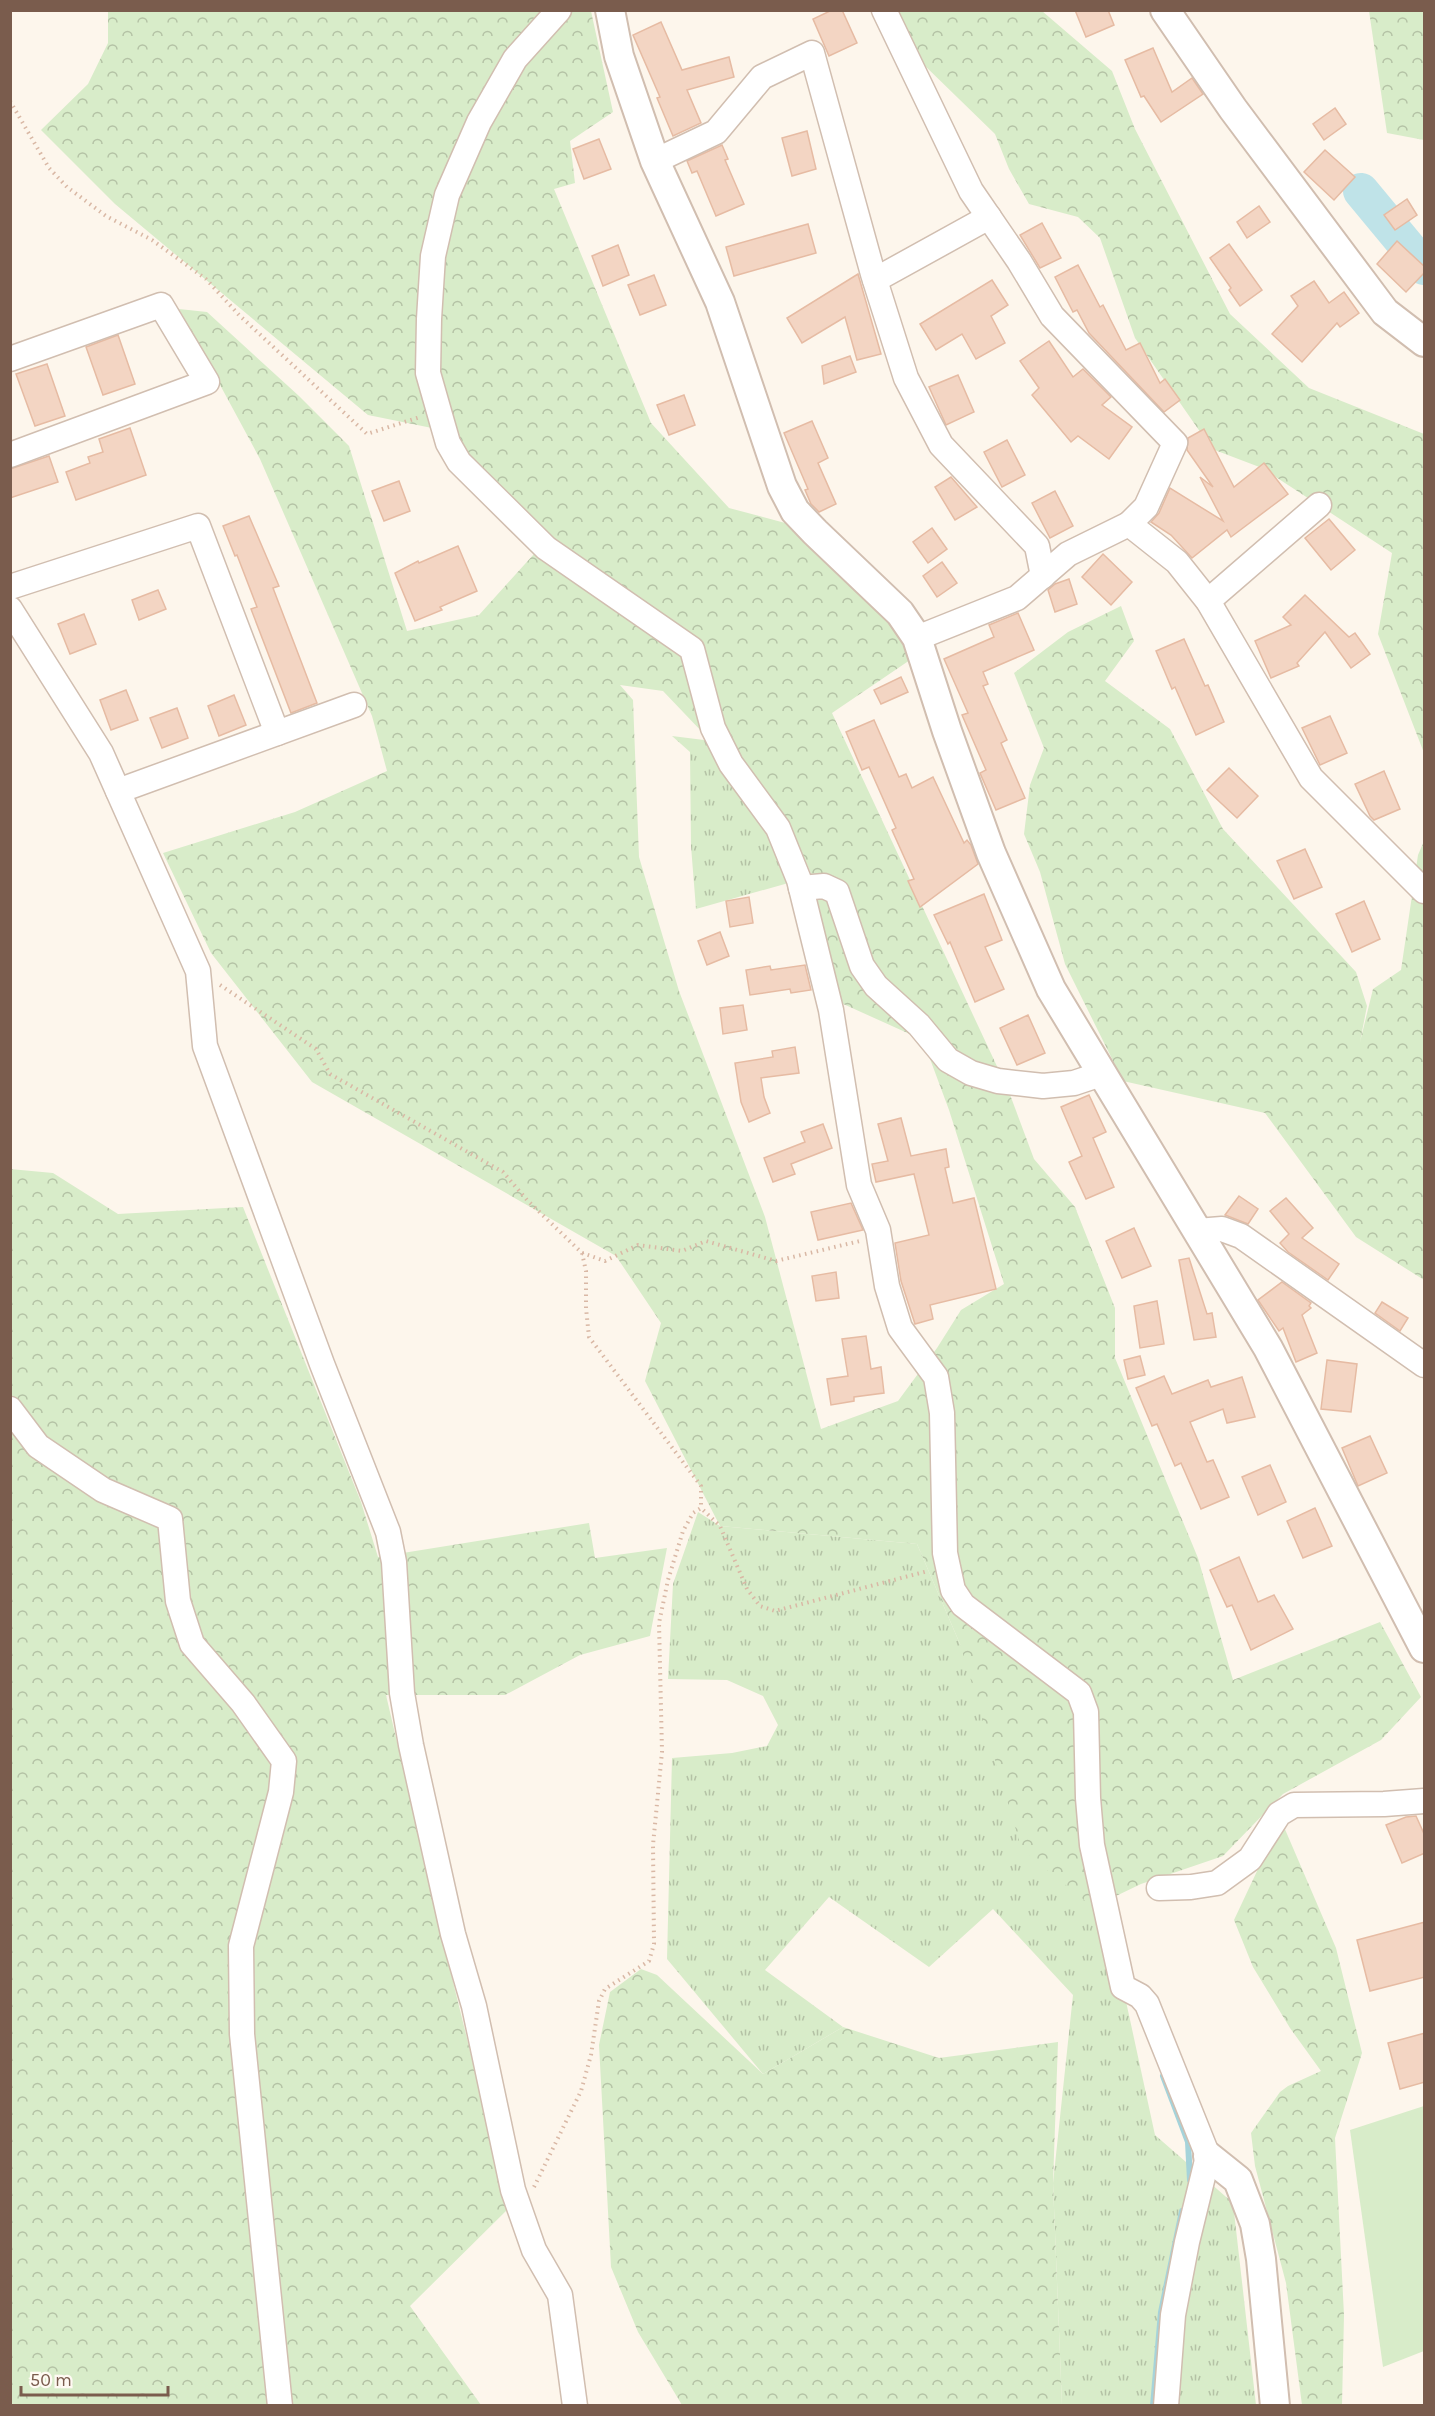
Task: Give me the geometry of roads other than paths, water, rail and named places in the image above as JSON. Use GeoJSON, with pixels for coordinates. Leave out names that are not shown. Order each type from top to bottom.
{"type":"FeatureCollection","features":[{"type":"Feature","properties":{"kind":"street"},"geometry":{"type":"LineString","coordinates":[[559,10],[515,59],[479,122],[447,195],[433,256],[429,319],[428,373],[438,412],[448,443],[459,462],[546,548],[692,649],[712,728],[731,764],[778,828],[801,888],[831,1010],[859,1185],[879,1236],[887,1286],[900,1328],[936,1377],[942,1413],[945,1553],[953,1590],[963,1605],[1079,1693],[1086,1712],[1088,1798],[1092,1845],[1123,1987],[1140,1996],[1148,2004],[1208,2156],[1238,2180],[1255,2224],[1261,2259],[1275,2406]]}},
{"type":"Feature","properties":{"kind":"street"},"geometry":{"type":"LineString","coordinates":[[610,10],[619,56],[655,161],[720,302],[782,486],[795,511],[900,613],[917,638],[947,731],[996,863],[1052,989],[1101,1074],[1268,1348],[1425,1648]]}},
{"type":"Feature","properties":{"kind":"street"},"geometry":{"type":"LineString","coordinates":[[884,10],[971,191],[1052,316],[1175,443],[1146,507],[1129,524],[1068,554],[1017,598],[917,638]]}},
{"type":"Feature","properties":{"kind":"street"},"geometry":{"type":"LineString","coordinates":[[1166,10],[1233,110],[1385,312],[1425,342]]}},
{"type":"Feature","properties":{"kind":"street"},"geometry":{"type":"LineString","coordinates":[[655,161],[716,132],[762,77],[812,53],[875,280],[906,378],[941,445],[1037,546],[1043,576]]}},
{"type":"Feature","properties":{"kind":"street"},"geometry":{"type":"LineString","coordinates":[[875,280],[989,217]]}},
{"type":"Feature","properties":{"kind":"street"},"geometry":{"type":"LineString","coordinates":[[10,359],[161,305],[207,382],[10,455]]}},
{"type":"Feature","properties":{"kind":"street"},"geometry":{"type":"LineString","coordinates":[[1208,601],[1319,505]]}},
{"type":"Feature","properties":{"kind":"street"},"geometry":{"type":"LineString","coordinates":[[1129,524],[1177,562],[1208,601],[1311,778],[1425,891]]}},
{"type":"Feature","properties":{"kind":"street"},"geometry":{"type":"LineString","coordinates":[[10,587],[198,526],[277,733]]}},
{"type":"Feature","properties":{"kind":"street"},"geometry":{"type":"LineString","coordinates":[[10,609],[101,753],[198,971],[205,1046],[321,1364],[388,1532],[394,1562],[402,1693],[411,1744],[453,1934],[474,2006],[513,2190],[534,2250],[560,2295],[575,2406]]}},
{"type":"Feature","properties":{"kind":"street"},"geometry":{"type":"LineString","coordinates":[[118,791],[354,705]]}},
{"type":"Feature","properties":{"kind":"street"},"geometry":{"type":"LineString","coordinates":[[801,888],[824,886],[837,892],[861,966],[876,986],[919,1025],[948,1060],[971,1073],[998,1081],[1043,1086],[1074,1083],[1101,1074]]}},
{"type":"Feature","properties":{"kind":"street"},"geometry":{"type":"LineString","coordinates":[[1197,1231],[1222,1229],[1241,1236],[1425,1365]]}},
{"type":"Feature","properties":{"kind":"street"},"geometry":{"type":"LineString","coordinates":[[10,1409],[38,1446],[103,1490],[170,1519],[178,1601],[192,1644],[243,1703],[284,1761],[281,1792],[241,1946],[242,2034],[280,2406]]}},
{"type":"Feature","properties":{"kind":"street"},"geometry":{"type":"LineString","coordinates":[[1159,1888],[1217,1883],[1250,1859],[1279,1814],[1294,1805],[1425,1801]]}},
{"type":"Feature","properties":{"kind":"street"},"geometry":{"type":"LineString","coordinates":[[1166,2406],[1173,2315],[1187,2242],[1208,2156]]}},
{"type":"Feature","properties":{"kind":"waterway"},"geometry":{"type":"LineString","coordinates":[[1361,191],[1424,267]]}},
{"type":"Feature","properties":{"kind":"waterway"},"geometry":{"type":"LineString","coordinates":[[1163,2076],[1188,2142],[1190,2180]]}},
{"type":"Feature","properties":{"kind":"waterway"},"geometry":{"type":"LineString","coordinates":[[1153,2406],[1161,2312],[1182,2211]]}}]}
